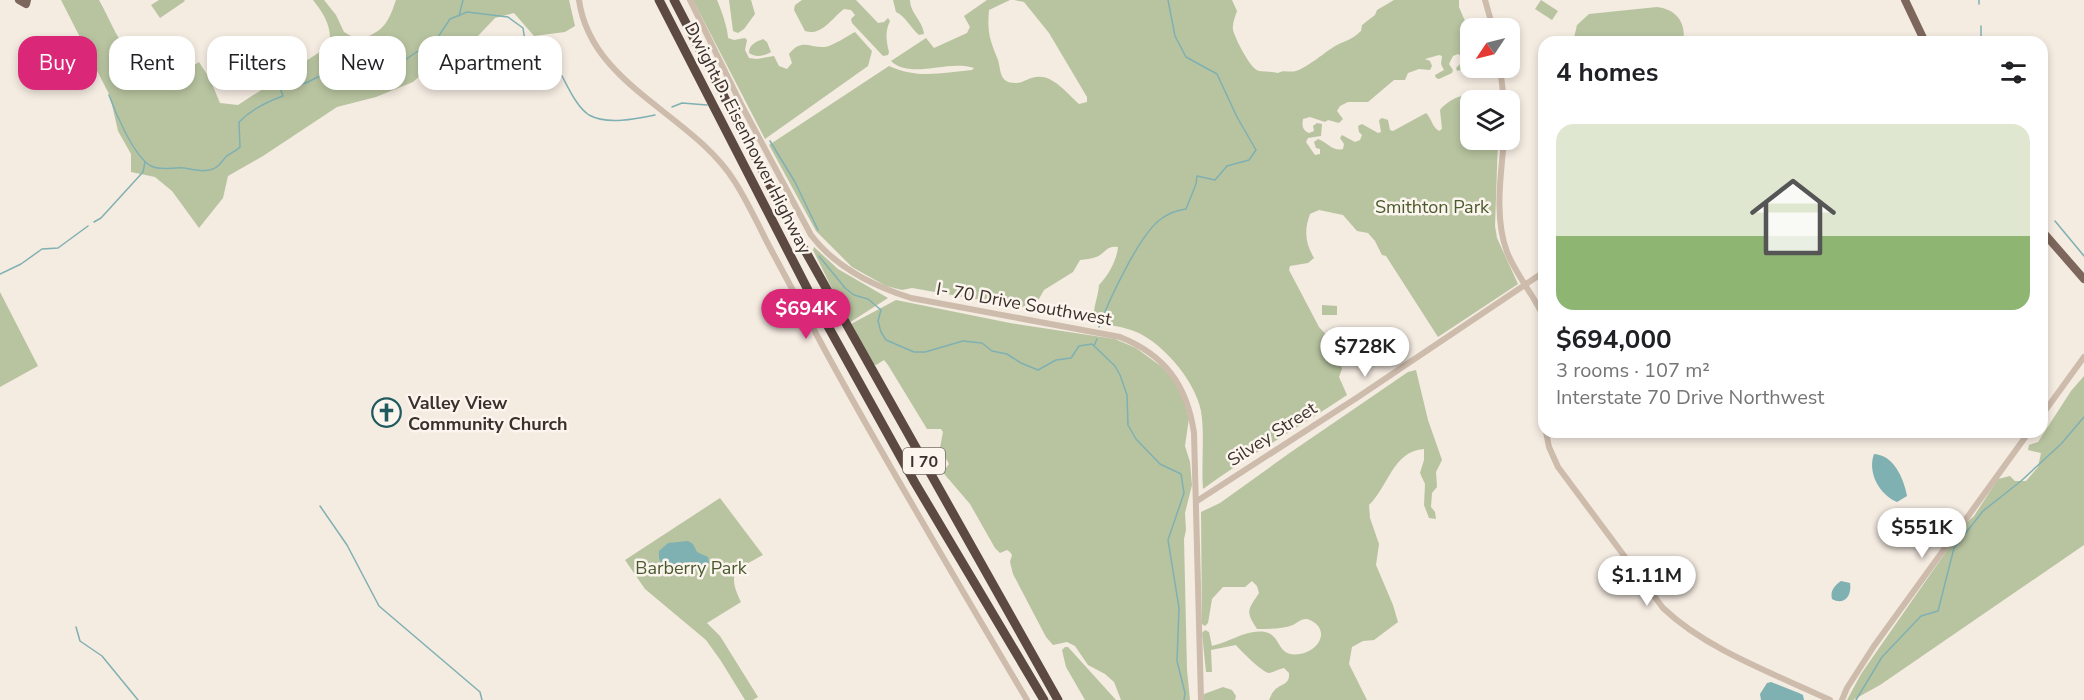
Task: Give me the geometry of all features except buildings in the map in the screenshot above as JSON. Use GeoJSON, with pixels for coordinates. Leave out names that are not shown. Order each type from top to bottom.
{"type":"FeatureCollection","features":[{"type":"Feature","properties":{"kind":"highway","name":"Dwight D. Eisenhower Highway"},"geometry":{"type":"LineString","coordinates":[[659,0],[809,292],[915,483],[1044,700]]}},
{"type":"Feature","properties":{"kind":"highway","name":"Dwight D. Eisenhower Highway"},"geometry":{"type":"LineString","coordinates":[[674,0],[789,222],[1058,700]]}},
{"type":"Feature","properties":{"kind":"main road"},"geometry":{"type":"LineString","coordinates":[[19,0],[26,4],[27,0]]}},
{"type":"Feature","properties":{"kind":"main road"},"geometry":{"type":"LineString","coordinates":[[1905,0],[1922,36]]}},
{"type":"Feature","properties":{"kind":"main road"},"geometry":{"type":"LineString","coordinates":[[2048,238],[2084,279]]}},
{"type":"Feature","properties":{"kind":"street"},"geometry":{"type":"LineString","coordinates":[[579,0],[587,31],[605,60],[711,152],[735,180],[861,414],[1027,700]]}},
{"type":"Feature","properties":{"kind":"street","name":"I- 70 Drive Southwest"},"geometry":{"type":"LineString","coordinates":[[690,0],[811,235],[820,247],[861,279],[882,289],[911,298],[1120,337],[1148,351],[1173,375],[1191,412],[1194,432],[1201,700]]}},
{"type":"Feature","properties":{"kind":"street"},"geometry":{"type":"LineString","coordinates":[[1485,0],[1490,18]]}},
{"type":"Feature","properties":{"kind":"street"},"geometry":{"type":"LineString","coordinates":[[1503,150],[1500,217],[1502,235],[1508,253],[1538,307]]}},
{"type":"Feature","properties":{"kind":"street","name":"Silvey Street"},"geometry":{"type":"LineString","coordinates":[[1197,501],[1358,397],[1538,276]]}},
{"type":"Feature","properties":{"kind":"street"},"geometry":{"type":"LineString","coordinates":[[2048,407],[2084,357]]}},
{"type":"Feature","properties":{"kind":"street"},"geometry":{"type":"LineString","coordinates":[[1547,438],[1549,447],[1565,477],[1663,608],[1681,625],[1718,647],[1830,700]]}},
{"type":"Feature","properties":{"kind":"street"},"geometry":{"type":"LineString","coordinates":[[1842,700],[1847,688],[1874,646],[2025,438]]}},
{"type":"Feature","properties":{"kind":"green space"},"geometry":{"type":"Polygon","coordinates":[[[61,0],[99,0],[117,36],[109,36],[109,90],[195,90],[195,64],[199,62],[207,74],[207,90],[215,90],[220,103],[238,105],[261,90],[307,90],[307,60],[319,52],[319,90],[393,90],[337,107],[263,156],[228,176],[223,198],[199,228],[172,191],[155,177],[131,172],[131,154],[118,131],[110,96],[97,71],[97,36],[79,36],[61,0]]]}},
{"type":"Feature","properties":{"kind":"green space"},"geometry":{"type":"Polygon","coordinates":[[[159,0],[185,1],[160,18],[151,5],[159,0]]]}},
{"type":"Feature","properties":{"kind":"green space"},"geometry":{"type":"Polygon","coordinates":[[[313,0],[324,0],[336,15],[344,32],[351,36],[330,36],[327,22],[313,0]]]}},
{"type":"Feature","properties":{"kind":"green space"},"geometry":{"type":"Polygon","coordinates":[[[396,0],[569,0],[575,26],[565,32],[534,36],[514,13],[495,18],[478,36],[418,36],[418,78],[406,85],[406,36],[368,36],[379,30],[387,21],[396,0]]]}},
{"type":"Feature","properties":{"kind":"green space"},"geometry":{"type":"Polygon","coordinates":[[[693,0],[717,0],[726,24],[728,38],[734,40],[745,38],[747,40],[745,50],[749,58],[774,56],[779,66],[787,69],[792,63],[789,54],[798,46],[825,47],[855,32],[872,51],[868,66],[765,139],[693,0]]]}},
{"type":"Feature","properties":{"kind":"green space"},"geometry":{"type":"Polygon","coordinates":[[[729,0],[751,0],[755,14],[744,29],[738,33],[733,31],[729,0]]]}},
{"type":"Feature","properties":{"kind":"green space"},"geometry":{"type":"Polygon","coordinates":[[[802,0],[856,0],[878,23],[888,18],[890,21],[887,32],[888,55],[883,56],[852,23],[851,19],[855,15],[851,10],[844,9],[821,29],[805,31],[794,10],[795,5],[802,0]]]}},
{"type":"Feature","properties":{"kind":"green space"},"geometry":{"type":"Polygon","coordinates":[[[893,0],[910,0],[924,34],[919,35],[896,12],[893,0]]]}},
{"type":"Feature","properties":{"kind":"green space","name":"Smithton Park"},"geometry":{"type":"Polygon","coordinates":[[[987,0],[1010,0],[989,10],[990,36],[1003,78],[1015,83],[1035,77],[1047,78],[1079,104],[1087,102],[1087,97],[1049,33],[1024,2],[1014,0],[1232,0],[1237,11],[1233,30],[1247,59],[1259,71],[1278,73],[1300,69],[1354,37],[1377,10],[1394,0],[1459,0],[1464,18],[1460,18],[1460,55],[1453,56],[1449,64],[1453,70],[1452,73],[1439,79],[1436,78],[1435,75],[1444,70],[1441,64],[1442,56],[1425,59],[1430,61],[1432,66],[1430,70],[1419,69],[1408,73],[1405,80],[1394,80],[1368,102],[1348,102],[1340,106],[1337,111],[1343,119],[1339,123],[1328,120],[1325,122],[1310,117],[1303,119],[1303,127],[1309,133],[1314,131],[1313,126],[1317,123],[1322,124],[1321,136],[1308,138],[1306,142],[1315,155],[1320,154],[1320,149],[1316,148],[1314,142],[1318,139],[1339,150],[1343,149],[1344,144],[1340,138],[1342,135],[1355,142],[1360,140],[1362,135],[1358,126],[1362,124],[1378,133],[1381,132],[1379,120],[1382,118],[1388,120],[1390,130],[1393,131],[1426,113],[1439,131],[1442,129],[1440,110],[1460,96],[1460,150],[1498,150],[1495,226],[1497,238],[1518,284],[1438,337],[1386,256],[1382,255],[1368,233],[1357,231],[1343,215],[1319,210],[1310,214],[1306,236],[1314,258],[1308,263],[1290,266],[1289,270],[1319,327],[1330,339],[1332,352],[1339,360],[1342,369],[1339,377],[1347,395],[1238,464],[1203,489],[1201,411],[1192,387],[1184,374],[1164,351],[1142,335],[1095,322],[1099,285],[1111,268],[1118,247],[1108,248],[1094,258],[1080,260],[1073,272],[1044,290],[1036,304],[1021,307],[912,288],[902,290],[886,286],[852,267],[816,231],[769,145],[889,66],[920,74],[972,70],[974,68],[964,66],[909,69],[891,61],[926,38],[934,48],[967,33],[970,27],[964,16],[987,0]]]}},
{"type":"Feature","properties":{"kind":"green space"},"geometry":{"type":"Polygon","coordinates":[[[1541,0],[1558,11],[1552,20],[1535,9],[1541,0]]]}},
{"type":"Feature","properties":{"kind":"green space"},"geometry":{"type":"Polygon","coordinates":[[[1664,8],[1679,18],[1684,36],[1574,36],[1577,25],[1589,14],[1664,8]]]}},
{"type":"Feature","properties":{"kind":"green space"},"geometry":{"type":"Polygon","coordinates":[[[763,39],[767,42],[771,52],[760,56],[749,53],[753,44],[763,39]]]}},
{"type":"Feature","properties":{"kind":"green space"},"geometry":{"type":"Polygon","coordinates":[[[814,247],[838,269],[888,298],[849,323],[813,250],[814,247]]]}},
{"type":"Feature","properties":{"kind":"green space"},"geometry":{"type":"Polygon","coordinates":[[[0,292],[38,366],[0,387],[0,292]]]}},
{"type":"Feature","properties":{"kind":"green space"},"geometry":{"type":"Polygon","coordinates":[[[896,300],[1010,323],[1115,339],[1136,348],[1162,367],[1176,383],[1186,403],[1189,418],[1185,446],[1190,462],[1192,485],[1185,513],[1184,539],[1187,670],[1190,700],[1121,700],[1114,682],[1088,665],[1075,646],[1067,642],[1053,645],[1046,637],[1013,574],[1010,562],[1012,555],[1007,550],[1000,553],[995,548],[970,504],[940,469],[946,468],[949,464],[940,448],[943,432],[941,429],[927,429],[888,365],[884,360],[876,365],[873,364],[851,324],[896,300]]]}},
{"type":"Feature","properties":{"kind":"green space"},"geometry":{"type":"Polygon","coordinates":[[[1322,305],[1337,306],[1337,315],[1322,315],[1322,305]]]}},
{"type":"Feature","properties":{"kind":"green space"},"geometry":{"type":"Polygon","coordinates":[[[1416,370],[1428,420],[1442,460],[1436,472],[1437,487],[1432,493],[1431,507],[1436,519],[1429,518],[1424,505],[1425,484],[1420,473],[1424,460],[1424,449],[1414,451],[1398,463],[1369,505],[1370,518],[1379,544],[1376,565],[1398,622],[1374,640],[1363,641],[1352,647],[1349,664],[1367,700],[1269,700],[1276,688],[1288,680],[1289,673],[1284,668],[1266,672],[1236,645],[1211,650],[1212,672],[1206,672],[1202,633],[1205,630],[1209,632],[1212,646],[1252,632],[1265,632],[1274,637],[1283,650],[1292,654],[1300,654],[1313,649],[1320,640],[1321,634],[1316,624],[1308,619],[1284,627],[1257,629],[1249,614],[1250,607],[1259,593],[1252,581],[1245,587],[1223,587],[1212,599],[1208,623],[1205,626],[1202,624],[1201,512],[1220,503],[1408,372],[1416,370]]]}},
{"type":"Feature","properties":{"kind":"green space"},"geometry":{"type":"Polygon","coordinates":[[[2084,376],[2084,545],[1880,685],[1853,700],[1847,700],[1861,674],[1998,479],[2010,476],[2015,481],[2026,481],[2038,467],[2041,453],[2028,450],[2029,445],[2038,442],[2041,438],[2048,438],[2048,427],[2071,391],[2084,376]]]}},
{"type":"Feature","properties":{"kind":"green space","name":"Barberry Park"},"geometry":{"type":"Polygon","coordinates":[[[720,498],[763,555],[736,572],[734,584],[741,602],[707,623],[720,636],[758,697],[753,700],[745,700],[706,640],[645,589],[625,560],[720,498]]]}},
{"type":"Feature","properties":{"kind":"green space"},"geometry":{"type":"Polygon","coordinates":[[[1068,647],[1116,700],[1085,700],[1066,667],[1062,650],[1068,647]]]}},
{"type":"Feature","properties":{"kind":"green space"},"geometry":{"type":"Polygon","coordinates":[[[1223,687],[1232,690],[1236,696],[1235,700],[1204,700],[1204,694],[1223,687]]]}},
{"type":"Feature","properties":{"kind":"water"},"geometry":{"type":"Polygon","coordinates":[[[1874,454],[1881,455],[1897,469],[1907,496],[1897,502],[1880,489],[1872,469],[1874,454]]]}},
{"type":"Feature","properties":{"kind":"water"},"geometry":{"type":"Polygon","coordinates":[[[688,541],[693,544],[697,552],[708,557],[709,563],[687,574],[676,574],[666,570],[660,562],[659,551],[668,543],[688,541]]]}},
{"type":"Feature","properties":{"kind":"water"},"geometry":{"type":"Polygon","coordinates":[[[1841,581],[1850,583],[1850,592],[1847,598],[1837,601],[1832,599],[1832,591],[1841,581]]]}},
{"type":"Feature","properties":{"kind":"water"},"geometry":{"type":"Polygon","coordinates":[[[1771,682],[1803,695],[1804,700],[1761,700],[1760,694],[1767,683],[1771,682]]]}},
{"type":"Feature","properties":{"kind":"waterway"},"geometry":{"type":"LineString","coordinates":[[459,16],[463,0]]}},
{"type":"Feature","properties":{"kind":"waterway"},"geometry":{"type":"LineString","coordinates":[[1099,327],[1117,286],[1144,238],[1161,219],[1173,212],[1186,209],[1197,176],[1215,180],[1227,166],[1249,160],[1256,150],[1237,117],[1217,74],[1186,57],[1175,36],[1168,0]]}},
{"type":"Feature","properties":{"kind":"waterway"},"geometry":{"type":"LineString","coordinates":[[439,36],[450,19],[467,12],[508,17],[523,28],[524,36]]}},
{"type":"Feature","properties":{"kind":"waterway"},"geometry":{"type":"LineString","coordinates":[[1981,26],[1981,36]]}},
{"type":"Feature","properties":{"kind":"waterway"},"geometry":{"type":"LineString","coordinates":[[109,95],[138,154],[151,166],[211,170],[240,147],[239,122],[260,106],[283,96],[280,88],[285,82],[302,84],[333,72],[388,72],[418,51]]}},
{"type":"Feature","properties":{"kind":"waterway"},"geometry":{"type":"LineString","coordinates":[[562,76],[577,103],[585,112],[596,118],[613,120],[655,115]]}},
{"type":"Feature","properties":{"kind":"waterway"},"geometry":{"type":"LineString","coordinates":[[672,107],[682,103],[707,105]]}},
{"type":"Feature","properties":{"kind":"waterway"},"geometry":{"type":"LineString","coordinates":[[770,141],[795,182],[818,230]]}},
{"type":"Feature","properties":{"kind":"waterway"},"geometry":{"type":"LineString","coordinates":[[94,222],[101,218],[143,172],[145,162]]}},
{"type":"Feature","properties":{"kind":"waterway"},"geometry":{"type":"LineString","coordinates":[[2055,221],[2084,256]]}},
{"type":"Feature","properties":{"kind":"waterway"},"geometry":{"type":"LineString","coordinates":[[0,274],[21,264],[42,249],[58,248],[88,226]]}},
{"type":"Feature","properties":{"kind":"waterway"},"geometry":{"type":"LineString","coordinates":[[819,256],[845,288],[854,295],[868,299],[881,310],[878,321],[886,340],[914,352],[925,352],[963,341],[982,343],[992,351],[1007,354],[1038,370],[1056,360],[1071,358],[1079,346],[1092,344],[1115,366],[1127,395],[1128,425],[1136,439],[1160,464],[1181,474],[1184,493],[1168,540],[1179,608],[1177,661],[1185,693],[1184,700]]}},
{"type":"Feature","properties":{"kind":"waterway"},"geometry":{"type":"LineString","coordinates":[[1094,346],[1097,339]]}},
{"type":"Feature","properties":{"kind":"waterway"},"geometry":{"type":"LineString","coordinates":[[1856,700],[1882,657],[1921,616],[1938,611],[1954,548],[1983,511],[2021,481],[2061,444],[2084,417]]}},
{"type":"Feature","properties":{"kind":"waterway"},"geometry":{"type":"LineString","coordinates":[[320,506],[347,545],[379,606],[480,692],[482,700]]}},
{"type":"Feature","properties":{"kind":"waterway"},"geometry":{"type":"LineString","coordinates":[[76,627],[80,641],[102,656],[138,700]]}},
{"type":"Feature","properties":{"kind":"place","name":"Valley View Community Church"},"geometry":{"type":"Point","coordinates":[387,413]}}]}
